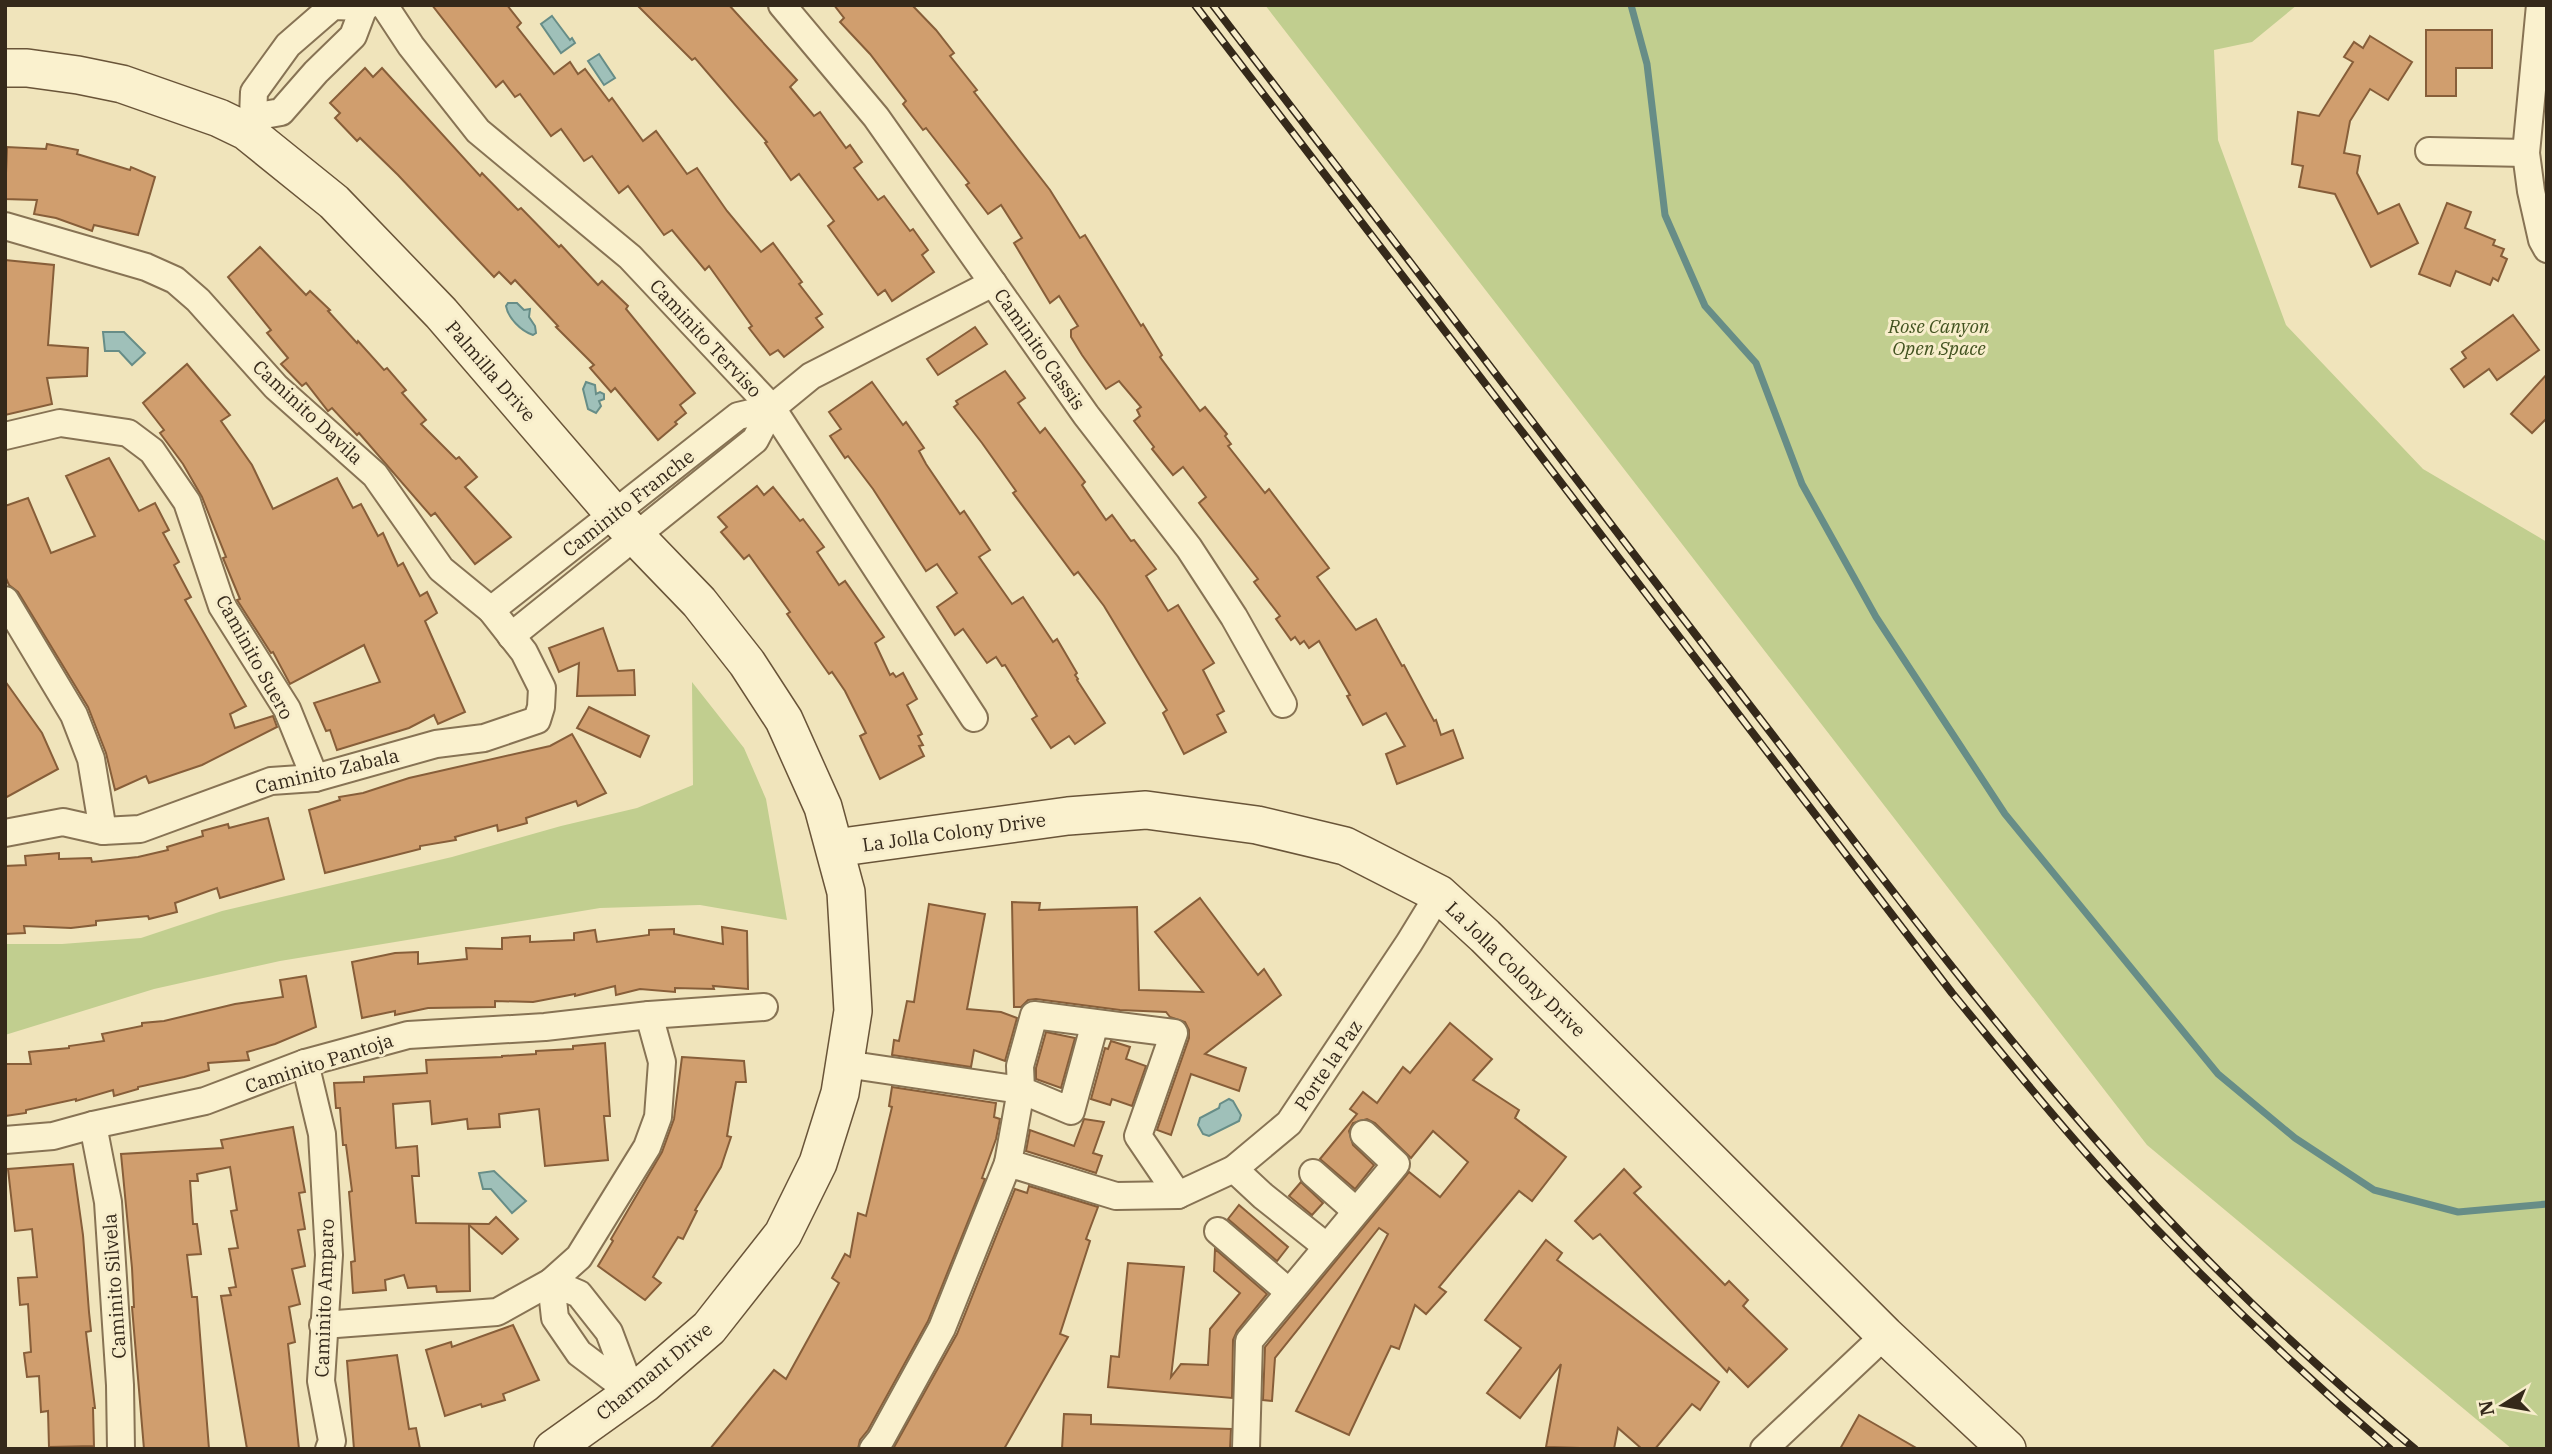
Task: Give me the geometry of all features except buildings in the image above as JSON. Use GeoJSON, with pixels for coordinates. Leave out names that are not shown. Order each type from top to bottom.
{"type":"FeatureCollection","features":[{"type":"Feature","properties":{"kind":"street","name":"Caminito Cassis"},"geometry":{"type":"LineString","coordinates":[[782,5],[876,117],[1086,415],[1189,548],[1234,618],[1283,704]]}},
{"type":"Feature","properties":{"kind":"street"},"geometry":{"type":"LineString","coordinates":[[2540,5],[2526,153],[2531,191],[2542,240],[2547,249]]}},
{"type":"Feature","properties":{"kind":"street"},"geometry":{"type":"LineString","coordinates":[[333,6],[372,6],[353,36],[281,112],[250,124],[254,92],[288,45],[333,6]]}},
{"type":"Feature","properties":{"kind":"street","name":"Caminito Terviso"},"geometry":{"type":"LineString","coordinates":[[372,6],[411,46],[478,131],[630,257],[772,408],[974,718]]}},
{"type":"Feature","properties":{"kind":"street","name":"Palmilla Drive"},"geometry":{"type":"LineString","coordinates":[[5,68],[27,68],[122,84],[219,118],[250,124],[334,202],[423,295],[625,525],[699,602],[747,663],[783,720],[823,807],[835,848]]}},
{"type":"Feature","properties":{"kind":"street"},"geometry":{"type":"LineString","coordinates":[[270,70],[298,92]]}},
{"type":"Feature","properties":{"kind":"street"},"geometry":{"type":"LineString","coordinates":[[2429,151],[2526,153]]}},
{"type":"Feature","properties":{"kind":"street","name":"Caminito Davila"},"geometry":{"type":"LineString","coordinates":[[5,226],[146,267],[175,280],[198,300],[276,387],[374,475],[441,569],[491,610],[524,652],[542,688]]}},
{"type":"Feature","properties":{"kind":"street","name":"Caminito Franche"},"geometry":{"type":"LineString","coordinates":[[491,610],[755,440],[772,408],[811,376],[993,283]]}},
{"type":"Feature","properties":{"kind":"street","name":"Caminito Suero"},"geometry":{"type":"LineString","coordinates":[[5,436],[60,424],[128,433],[152,451],[187,502],[222,606],[287,709],[315,778]]}},
{"type":"Feature","properties":{"kind":"street","name":"Caminito Franche"},"geometry":{"type":"LineString","coordinates":[[511,636],[625,525]]}},
{"type":"Feature","properties":{"kind":"street"},"geometry":{"type":"LineString","coordinates":[[5,600],[74,715],[91,759],[103,831]]}},
{"type":"Feature","properties":{"kind":"street","name":"Caminito Zabala"},"geometry":{"type":"LineString","coordinates":[[5,833],[63,822],[103,831],[140,830],[271,781],[315,778],[436,744],[484,738],[537,720],[542,688]]}},
{"type":"Feature","properties":{"kind":"street","name":"La Jolla Colony Drive"},"geometry":{"type":"LineString","coordinates":[[835,848],[1069,816],[1146,810],[1257,825],[1345,846],[1439,894],[1494,945],[1885,1335],[2007,1449]]}},
{"type":"Feature","properties":{"kind":"street","name":"Charmant Drive"},"geometry":{"type":"LineString","coordinates":[[553,1449],[632,1392],[709,1328],[783,1234],[818,1163],[840,1093],[853,1010],[846,892],[835,848]]}},
{"type":"Feature","properties":{"kind":"street","name":"Porte la Paz"},"geometry":{"type":"LineString","coordinates":[[1178,1195],[1234,1169],[1289,1123],[1439,894]]}},
{"type":"Feature","properties":{"kind":"street","name":"Caminito Pantoja"},"geometry":{"type":"LineString","coordinates":[[5,1140],[53,1136],[205,1101],[305,1063],[408,1035],[545,1027],[649,1015],[764,1007]]}},
{"type":"Feature","properties":{"kind":"street"},"geometry":{"type":"LineString","coordinates":[[323,1325],[497,1312],[551,1282],[579,1257],[647,1147],[658,1116],[662,1062],[649,1015]]}},
{"type":"Feature","properties":{"kind":"street"},"geometry":{"type":"LineString","coordinates":[[873,1449],[942,1328],[1008,1163],[1021,1090],[1020,1066],[1034,1015],[1174,1033],[1138,1136],[1178,1195]]}},
{"type":"Feature","properties":{"kind":"street"},"geometry":{"type":"LineString","coordinates":[[845,1064],[1021,1090],[1071,1111],[1095,1023]]}},
{"type":"Feature","properties":{"kind":"street","name":"Caminito Amparo"},"geometry":{"type":"LineString","coordinates":[[305,1063],[322,1134],[324,1158],[329,1255],[321,1381],[332,1441],[329,1449]]}},
{"type":"Feature","properties":{"kind":"street","name":"Caminito Silvela"},"geometry":{"type":"LineString","coordinates":[[93,1125],[108,1202],[120,1385],[121,1449]]}},
{"type":"Feature","properties":{"kind":"street"},"geometry":{"type":"LineString","coordinates":[[1246,1449],[1249,1341],[1396,1164],[1364,1134]]}},
{"type":"Feature","properties":{"kind":"street"},"geometry":{"type":"LineString","coordinates":[[1008,1163],[1116,1196],[1178,1195]]}},
{"type":"Feature","properties":{"kind":"street"},"geometry":{"type":"LineString","coordinates":[[1234,1169],[1327,1247]]}},
{"type":"Feature","properties":{"kind":"street"},"geometry":{"type":"LineString","coordinates":[[1313,1173],[1356,1211]]}},
{"type":"Feature","properties":{"kind":"street"},"geometry":{"type":"LineString","coordinates":[[1218,1231],[1289,1292]]}},
{"type":"Feature","properties":{"kind":"street"},"geometry":{"type":"LineString","coordinates":[[551,1282],[579,1294],[609,1332],[632,1392]]}},
{"type":"Feature","properties":{"kind":"street"},"geometry":{"type":"LineString","coordinates":[[551,1282],[555,1318],[579,1353],[632,1392]]}},
{"type":"Feature","properties":{"kind":"street"},"geometry":{"type":"LineString","coordinates":[[1764,1449],[1885,1335]]}},
{"type":"Feature","properties":{"kind":"green space","name":"Rose Canyon Open Space"},"geometry":{"type":"Polygon","coordinates":[[[1265,5],[2297,5],[2252,42],[2214,50],[2218,140],[2286,325],[2423,469],[2547,542],[2547,1449],[2512,1449],[2147,1145],[1265,5]]]}},
{"type":"Feature","properties":{"kind":"green space"},"geometry":{"type":"Polygon","coordinates":[[[692,682],[744,748],[766,799],[787,920],[700,905],[600,908],[280,961],[154,989],[5,1035],[5,944],[62,944],[141,938],[222,911],[452,857],[637,808],[693,785],[692,682]]]}},
{"type":"Feature","properties":{"kind":"water"},"geometry":{"type":"Polygon","coordinates":[[[552,16],[575,43],[561,53],[541,24],[552,16]]]}},
{"type":"Feature","properties":{"kind":"water"},"geometry":{"type":"Polygon","coordinates":[[[599,54],[615,78],[604,85],[588,61],[599,54]]]}},
{"type":"Feature","properties":{"kind":"water"},"geometry":{"type":"Polygon","coordinates":[[[508,303],[517,303],[524,310],[530,309],[529,317],[536,333],[528,333],[516,324],[507,311],[508,303]]]}},
{"type":"Feature","properties":{"kind":"water"},"geometry":{"type":"Polygon","coordinates":[[[103,332],[124,332],[145,353],[132,365],[119,351],[105,351],[103,332]]]}},
{"type":"Feature","properties":{"kind":"water"},"geometry":{"type":"Polygon","coordinates":[[[586,382],[595,385],[596,394],[604,394],[596,413],[588,409],[583,389],[586,382]]]}},
{"type":"Feature","properties":{"kind":"water"},"geometry":{"type":"Polygon","coordinates":[[[1229,1099],[1241,1115],[1239,1121],[1209,1136],[1203,1134],[1198,1125],[1200,1118],[1229,1099]]]}},
{"type":"Feature","properties":{"kind":"water"},"geometry":{"type":"Polygon","coordinates":[[[494,1171],[526,1201],[512,1213],[491,1189],[483,1189],[479,1173],[494,1171]]]}},
{"type":"Feature","properties":{"kind":"waterway"},"geometry":{"type":"LineString","coordinates":[[1631,5],[1647,64],[1665,215],[1705,306],[1756,363],[1802,484],[1876,617],[2005,814],[2218,1074],[2295,1138],[2374,1190],[2458,1212],[2547,1204]]}},
{"type":"Feature","properties":{"kind":"railway"},"geometry":{"type":"LineString","coordinates":[[1195,5],[1952,993],[2010,1064],[2090,1157],[2211,1285],[2317,1385],[2390,1449]]}},
{"type":"Feature","properties":{"kind":"railway"},"geometry":{"type":"LineString","coordinates":[[1213,5],[1876,869],[2050,1087],[2171,1222],[2249,1301],[2331,1377],[2415,1449]]}}]}
